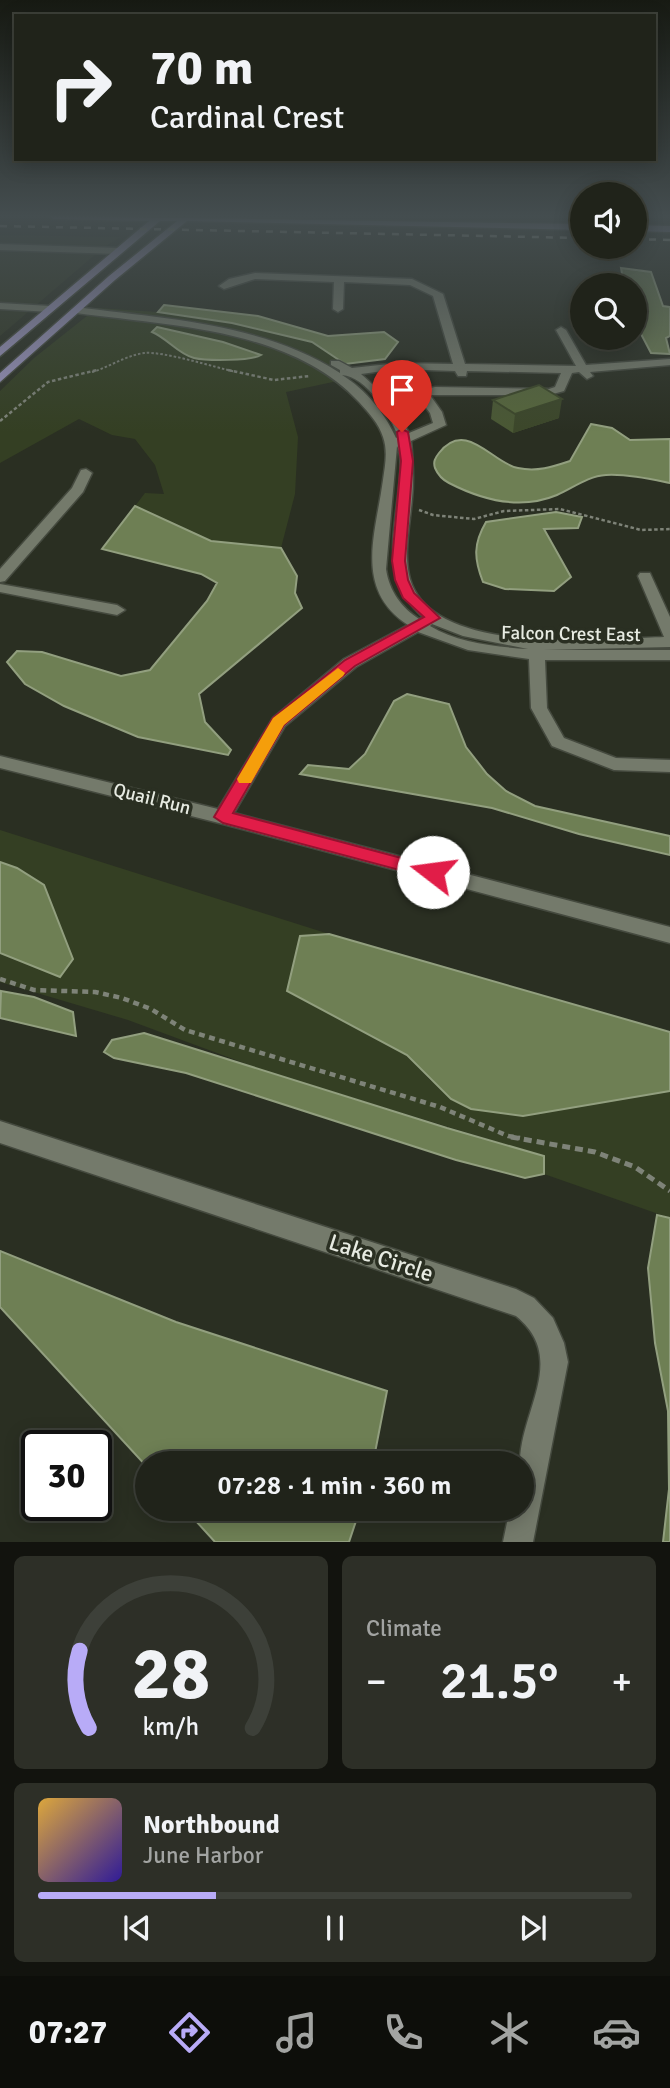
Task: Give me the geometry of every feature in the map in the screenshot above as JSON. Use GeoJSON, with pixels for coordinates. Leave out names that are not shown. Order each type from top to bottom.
{"type":"FeatureCollection","features":[{"type":"Feature","properties":{"kind":"main road"},"geometry":{"type":"LineString","coordinates":[[0,353],[75,288]]}},
{"type":"Feature","properties":{"kind":"main road"},"geometry":{"type":"LineString","coordinates":[[0,379],[102,288]]}},
{"type":"Feature","properties":{"kind":"street"},"geometry":{"type":"LineString","coordinates":[[338,309],[339,288]]}},
{"type":"Feature","properties":{"kind":"street"},"geometry":{"type":"LineString","coordinates":[[425,288],[438,294],[462,371]]}},
{"type":"Feature","properties":{"kind":"street"},"geometry":{"type":"LineString","coordinates":[[0,306],[50,309]]}},
{"type":"Feature","properties":{"kind":"street","name":"Falcon Crest East"},"geometry":{"type":"LineString","coordinates":[[80,307],[285,341],[344,375],[398,442],[407,461],[399,561],[402,580],[408,595],[433,618],[466,632],[537,649],[670,655]]}},
{"type":"Feature","properties":{"kind":"street","name":"Falcon Crest East"},"geometry":{"type":"LineString","coordinates":[[224,330],[281,349],[344,375]]}},
{"type":"Feature","properties":{"kind":"street"},"geometry":{"type":"LineString","coordinates":[[561,330],[586,373]]}},
{"type":"Feature","properties":{"kind":"street"},"geometry":{"type":"LineString","coordinates":[[586,373],[670,362]]}},
{"type":"Feature","properties":{"kind":"street"},"geometry":{"type":"LineString","coordinates":[[344,375],[462,371],[567,374],[670,369]]}},
{"type":"Feature","properties":{"kind":"street"},"geometry":{"type":"LineString","coordinates":[[398,442],[440,425],[436,412],[423,396],[426,392],[549,392],[561,389],[567,374]]}},
{"type":"Feature","properties":{"kind":"street","name":"Falcon Crest East"},"geometry":{"type":"LineString","coordinates":[[398,442],[379,559],[382,586],[389,600],[417,626],[485,651],[670,642]]}},
{"type":"Feature","properties":{"kind":"street"},"geometry":{"type":"LineString","coordinates":[[0,578],[78,489],[86,473]]}},
{"type":"Feature","properties":{"kind":"street"},"geometry":{"type":"LineString","coordinates":[[382,530],[401,530]]}},
{"type":"Feature","properties":{"kind":"street"},"geometry":{"type":"LineString","coordinates":[[645,576],[670,635]]}},
{"type":"Feature","properties":{"kind":"street"},"geometry":{"type":"LineString","coordinates":[[0,588],[117,610]]}},
{"type":"Feature","properties":{"kind":"street"},"geometry":{"type":"LineString","coordinates":[[223,817],[278,722],[350,663],[433,618]]}},
{"type":"Feature","properties":{"kind":"street"},"geometry":{"type":"LineString","coordinates":[[537,649],[539,709],[558,742],[614,764],[670,766]]}},
{"type":"Feature","properties":{"kind":"street","name":"Quail Run"},"geometry":{"type":"LineString","coordinates":[[0,762],[223,817],[670,935]]}},
{"type":"Feature","properties":{"kind":"street","name":"Lake Circle"},"geometry":{"type":"LineString","coordinates":[[0,1132],[516,1302],[532,1310],[553,1343],[555,1362],[517,1542]]}},
{"type":"Feature","properties":{"kind":"path"},"geometry":{"type":"LineString","coordinates":[[0,421],[48,382],[96,371],[116,360],[145,353],[166,355],[274,380],[344,375]]}},
{"type":"Feature","properties":{"kind":"path"},"geometry":{"type":"LineString","coordinates":[[404,498],[426,514],[441,516],[479,519],[504,512],[549,508],[584,514],[641,530],[670,529]]}},
{"type":"Feature","properties":{"kind":"path"},"geometry":{"type":"LineString","coordinates":[[0,979],[34,989],[94,992],[122,998],[151,1009],[185,1030],[440,1107],[508,1136],[594,1153],[635,1167],[670,1191]]}},
{"type":"Feature","properties":{"kind":"shaded area"},"geometry":{"type":"Polygon","coordinates":[[[0,288],[56,288],[0,336],[0,288]]]}},
{"type":"Feature","properties":{"kind":"shaded area"},"geometry":{"type":"Polygon","coordinates":[[[647,288],[657,288],[663,306],[670,307],[670,336],[666,338],[670,354],[651,353],[647,345],[647,288]]]}},
{"type":"Feature","properties":{"kind":"shaded area"},"geometry":{"type":"Polygon","coordinates":[[[164,305],[258,316],[328,336],[384,332],[398,342],[385,359],[345,364],[312,342],[232,323],[158,312],[164,305]]]}},
{"type":"Feature","properties":{"kind":"shaded area"},"geometry":{"type":"Polygon","coordinates":[[[97,308],[158,312],[232,323],[312,342],[345,364],[347,379],[286,392],[298,437],[295,494],[281,548],[211,541],[135,506],[145,493],[164,494],[155,465],[135,439],[112,435],[79,419],[0,463],[0,391],[34,358],[97,308]],[[157,328],[152,333],[166,338],[174,347],[260,355],[223,342],[157,328]]]}},
{"type":"Feature","properties":{"kind":"shaded area"},"geometry":{"type":"Polygon","coordinates":[[[157,327],[223,342],[261,355],[229,360],[194,358],[152,332],[157,327]]]}},
{"type":"Feature","properties":{"kind":"shaded area"},"geometry":{"type":"Polygon","coordinates":[[[591,424],[612,428],[630,440],[670,439],[670,483],[606,475],[587,480],[557,495],[530,502],[516,502],[488,498],[462,489],[445,480],[435,468],[439,453],[449,443],[459,440],[469,441],[518,468],[538,469],[557,465],[570,461],[591,424]]]}},
{"type":"Feature","properties":{"kind":"shaded area"},"geometry":{"type":"Polygon","coordinates":[[[135,506],[211,541],[281,548],[297,576],[295,593],[302,608],[199,694],[205,722],[231,750],[228,755],[138,737],[64,706],[25,684],[7,662],[17,651],[42,652],[121,676],[150,670],[207,601],[217,583],[201,574],[102,549],[135,506]]]}},
{"type":"Feature","properties":{"kind":"shaded area"},"geometry":{"type":"Polygon","coordinates":[[[556,512],[582,517],[578,528],[544,529],[571,577],[554,591],[505,589],[483,582],[476,552],[486,522],[556,512]]]}},
{"type":"Feature","properties":{"kind":"shaded area"},"geometry":{"type":"Polygon","coordinates":[[[407,694],[449,704],[466,747],[487,774],[506,791],[535,806],[670,836],[670,855],[579,834],[492,808],[300,774],[308,765],[349,769],[365,754],[394,701],[407,694]]]}},
{"type":"Feature","properties":{"kind":"shaded area"},"geometry":{"type":"Polygon","coordinates":[[[0,830],[329,934],[300,936],[287,991],[407,1055],[431,1081],[523,1116],[670,1091],[670,1218],[544,1174],[544,1156],[268,1072],[128,1020],[0,982],[0,953],[60,977],[73,959],[44,885],[17,868],[0,862],[0,830]]]}},
{"type":"Feature","properties":{"kind":"shaded area"},"geometry":{"type":"Polygon","coordinates":[[[0,862],[17,868],[44,885],[73,959],[60,977],[0,953],[0,862]]]}},
{"type":"Feature","properties":{"kind":"shaded area"},"geometry":{"type":"Polygon","coordinates":[[[329,934],[670,1032],[670,1091],[523,1116],[471,1109],[451,1099],[407,1055],[287,991],[300,936],[329,934]]]}},
{"type":"Feature","properties":{"kind":"shaded area"},"geometry":{"type":"Polygon","coordinates":[[[1,991],[34,997],[73,1012],[76,1036],[0,1018],[1,991]]]}},
{"type":"Feature","properties":{"kind":"shaded area"},"geometry":{"type":"Polygon","coordinates":[[[144,1033],[544,1156],[544,1174],[525,1178],[456,1160],[186,1073],[114,1058],[104,1052],[112,1040],[144,1033]]]}},
{"type":"Feature","properties":{"kind":"shaded area"},"geometry":{"type":"Polygon","coordinates":[[[657,1215],[670,1218],[670,1542],[663,1542],[669,1489],[668,1411],[655,1343],[648,1268],[657,1215]]]}},
{"type":"Feature","properties":{"kind":"shaded area"},"geometry":{"type":"Polygon","coordinates":[[[0,1251],[176,1322],[387,1391],[375,1451],[135,1451],[135,1454],[0,1307],[0,1251]]]}},
{"type":"Feature","properties":{"kind":"shaded area"},"geometry":{"type":"Polygon","coordinates":[[[196,1521],[356,1521],[349,1542],[215,1542],[196,1521]]]}},
{"type":"Feature","properties":{"kind":"building"},"geometry":{"type":"Polygon","coordinates":[[[539,385],[562,399],[515,414],[493,400],[539,385]]]}},
{"type":"Feature","properties":{"kind":"slow traffic"},"geometry":{"type":"LineString","coordinates":[[245,779],[278,722],[338,673]]}},
{"type":"Feature","properties":{"kind":"route"},"geometry":{"type":"LineString","coordinates":[[402,432],[407,461],[399,561],[402,580],[408,595],[419,608],[433,618],[350,663],[278,722],[223,817],[433,872]]}}]}
